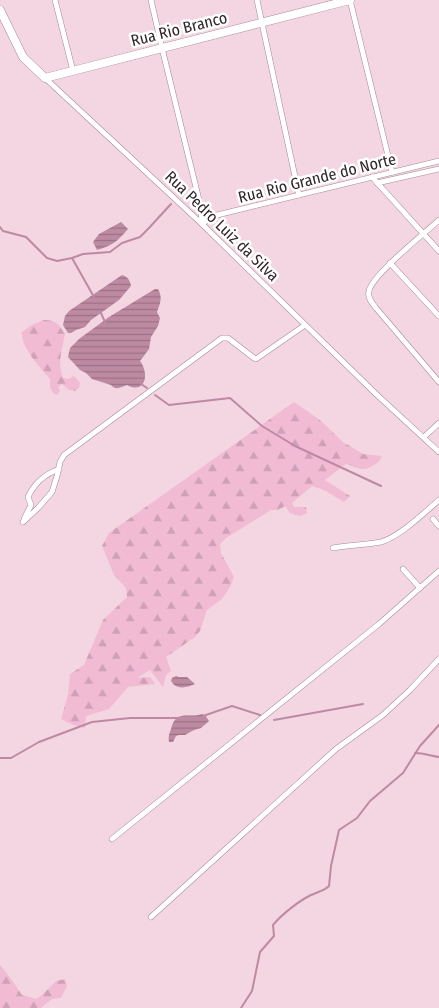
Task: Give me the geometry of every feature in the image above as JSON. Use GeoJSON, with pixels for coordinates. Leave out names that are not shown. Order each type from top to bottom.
{"type":"FeatureCollection","features":[{"type":"Feature","properties":{"kind":"street"},"geometry":{"type":"LineString","coordinates":[[55,0],[73,70]]}},
{"type":"Feature","properties":{"kind":"street"},"geometry":{"type":"LineString","coordinates":[[151,0],[201,208],[202,224]]}},
{"type":"Feature","properties":{"kind":"street"},"geometry":{"type":"LineString","coordinates":[[257,0],[299,195]]}},
{"type":"Feature","properties":{"kind":"street"},"geometry":{"type":"LineString","coordinates":[[350,0],[392,172]]}},
{"type":"Feature","properties":{"kind":"street","name":"Rua Rio Branco"},"geometry":{"type":"LineString","coordinates":[[44,78],[350,0]]}},
{"type":"Feature","properties":{"kind":"street","name":"Rua Pedro Luiz da Silva"},"geometry":{"type":"LineString","coordinates":[[0,10],[23,57],[202,224],[376,394],[439,452]]}},
{"type":"Feature","properties":{"kind":"street","name":"Rua Rio Grande do Norte"},"geometry":{"type":"LineString","coordinates":[[202,224],[213,216],[439,161]]}},
{"type":"Feature","properties":{"kind":"street"},"geometry":{"type":"LineString","coordinates":[[377,183],[439,169]]}},
{"type":"Feature","properties":{"kind":"street"},"geometry":{"type":"LineString","coordinates":[[372,177],[439,251]]}},
{"type":"Feature","properties":{"kind":"street"},"geometry":{"type":"LineString","coordinates":[[439,220],[390,263],[376,278],[369,290],[370,300],[439,382]]}},
{"type":"Feature","properties":{"kind":"street"},"geometry":{"type":"LineString","coordinates":[[390,263],[439,316]]}},
{"type":"Feature","properties":{"kind":"street"},"geometry":{"type":"LineString","coordinates":[[59,469],[51,472],[32,490],[28,498],[31,505],[22,522],[52,492],[59,469],[60,462],[64,455],[222,338],[228,338],[256,358],[305,325]]}},
{"type":"Feature","properties":{"kind":"street"},"geometry":{"type":"LineString","coordinates":[[424,437],[439,423]]}},
{"type":"Feature","properties":{"kind":"street"},"geometry":{"type":"LineString","coordinates":[[333,548],[381,542],[391,538],[439,500]]}},
{"type":"Feature","properties":{"kind":"street"},"geometry":{"type":"LineString","coordinates":[[433,519],[439,526]]}},
{"type":"Feature","properties":{"kind":"street"},"geometry":{"type":"LineString","coordinates":[[403,569],[420,588]]}},
{"type":"Feature","properties":{"kind":"street"},"geometry":{"type":"LineString","coordinates":[[112,839],[379,624],[439,571]]}},
{"type":"Feature","properties":{"kind":"street"},"geometry":{"type":"LineString","coordinates":[[151,917],[336,749],[382,715],[410,690],[439,659]]}},
{"type":"Feature","properties":{"kind":"green space"},"geometry":{"type":"Polygon","coordinates":[[[43,320],[57,323],[65,334],[61,356],[61,373],[63,378],[68,379],[74,376],[80,383],[79,388],[75,391],[69,390],[62,384],[58,387],[60,391],[57,395],[53,392],[50,387],[50,379],[24,344],[22,332],[43,320]]]}},
{"type":"Feature","properties":{"kind":"green space"},"geometry":{"type":"Polygon","coordinates":[[[294,402],[320,420],[344,443],[363,454],[382,456],[381,459],[365,469],[346,464],[325,480],[350,496],[344,502],[324,490],[312,486],[292,503],[294,507],[306,507],[307,513],[300,516],[290,513],[285,506],[278,510],[271,510],[226,538],[220,544],[221,553],[234,577],[222,599],[207,610],[200,631],[195,637],[166,657],[171,671],[166,675],[163,687],[150,670],[137,678],[150,677],[155,684],[128,687],[109,709],[86,716],[85,728],[61,719],[68,695],[70,674],[84,665],[103,620],[127,597],[126,588],[114,575],[102,546],[109,533],[294,402]]]}},
{"type":"Feature","properties":{"kind":"green space"},"geometry":{"type":"Polygon","coordinates":[[[0,965],[22,995],[36,999],[56,981],[65,979],[67,986],[61,998],[52,999],[41,1008],[0,1008],[0,965]]]}},
{"type":"Feature","properties":{"kind":"shaded area"},"geometry":{"type":"Polygon","coordinates":[[[121,222],[128,229],[114,242],[97,250],[93,242],[99,234],[121,222]]]}},
{"type":"Feature","properties":{"kind":"shaded area"},"geometry":{"type":"Polygon","coordinates":[[[122,275],[128,279],[131,286],[119,300],[91,320],[85,327],[68,333],[63,325],[65,316],[69,311],[122,275]]]}},
{"type":"Feature","properties":{"kind":"shaded area"},"geometry":{"type":"Polygon","coordinates":[[[158,289],[160,295],[157,312],[160,318],[158,326],[151,337],[149,349],[140,361],[144,369],[145,378],[140,387],[136,388],[127,385],[117,388],[92,379],[68,357],[70,348],[79,339],[109,317],[158,289]]]}},
{"type":"Feature","properties":{"kind":"shaded area"},"geometry":{"type":"Polygon","coordinates":[[[176,676],[187,677],[195,684],[178,687],[171,681],[176,676]]]}},
{"type":"Feature","properties":{"kind":"shaded area"},"geometry":{"type":"Polygon","coordinates":[[[202,714],[209,721],[201,728],[185,735],[176,736],[173,742],[169,742],[169,734],[176,718],[202,714]]]}},
{"type":"Feature","properties":{"kind":"waterway"},"geometry":{"type":"LineString","coordinates":[[0,227],[3,231],[26,237],[47,258],[57,261],[83,254],[110,252],[122,243],[140,237],[171,204]]}},
{"type":"Feature","properties":{"kind":"waterway"},"geometry":{"type":"LineString","coordinates":[[72,258],[94,297]]}},
{"type":"Feature","properties":{"kind":"waterway"},"geometry":{"type":"LineString","coordinates":[[100,311],[105,322]]}},
{"type":"Feature","properties":{"kind":"waterway"},"geometry":{"type":"LineString","coordinates":[[141,384],[147,388]]}},
{"type":"Feature","properties":{"kind":"waterway"},"geometry":{"type":"LineString","coordinates":[[155,395],[169,405],[230,398],[262,426],[295,446],[381,486]]}},
{"type":"Feature","properties":{"kind":"waterway"},"geometry":{"type":"LineString","coordinates":[[274,720],[363,704]]}},
{"type":"Feature","properties":{"kind":"waterway"},"geometry":{"type":"LineString","coordinates":[[203,716],[232,706],[260,715]]}},
{"type":"Feature","properties":{"kind":"waterway"},"geometry":{"type":"LineString","coordinates":[[0,758],[11,758],[39,742],[92,722],[130,718],[179,718]]}},
{"type":"Feature","properties":{"kind":"waterway"},"geometry":{"type":"LineString","coordinates":[[241,1008],[252,991],[260,952],[274,936],[273,925],[296,904],[329,886],[331,866],[339,830],[357,818],[370,801],[403,773],[420,746],[439,725]]}},
{"type":"Feature","properties":{"kind":"waterway"},"geometry":{"type":"LineString","coordinates":[[415,753],[439,757]]}}]}
